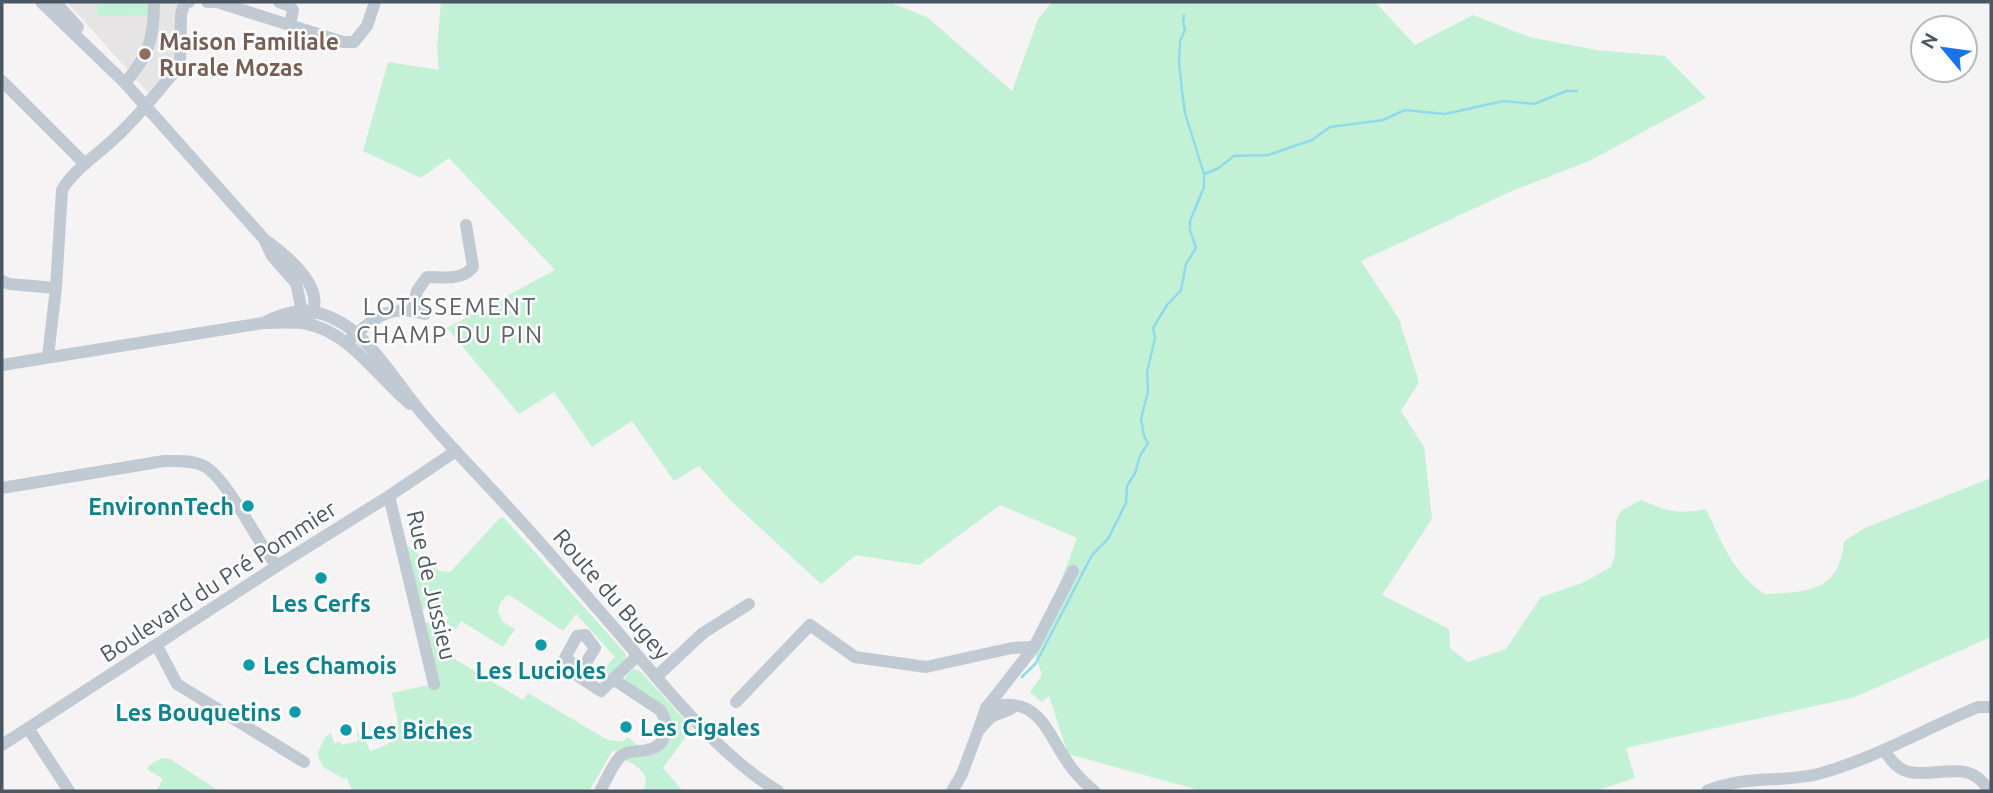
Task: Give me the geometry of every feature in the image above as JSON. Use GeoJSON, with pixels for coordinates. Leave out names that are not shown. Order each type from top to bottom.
{"type":"FeatureCollection","features":[{"type":"Feature","properties":{"kind":"street"},"geometry":{"type":"LineString","coordinates":[[2,365],[262,323],[306,323],[311,285],[265,240],[125,82],[41,2]]}},
{"type":"Feature","properties":{"kind":"street"},"geometry":{"type":"LineString","coordinates":[[55,2],[100,56]]}},
{"type":"Feature","properties":{"kind":"street"},"geometry":{"type":"LineString","coordinates":[[125,82],[137,69],[150,47],[154,28],[154,2]]}},
{"type":"Feature","properties":{"kind":"street"},"geometry":{"type":"LineString","coordinates":[[48,356],[56,288],[62,190],[67,181],[117,136],[180,66],[181,14],[184,4],[189,2]]}},
{"type":"Feature","properties":{"kind":"street"},"geometry":{"type":"LineString","coordinates":[[207,2],[217,2],[343,42],[354,42],[367,26],[376,2]]}},
{"type":"Feature","properties":{"kind":"street"},"geometry":{"type":"LineString","coordinates":[[279,2],[293,10],[290,25]]}},
{"type":"Feature","properties":{"kind":"street"},"geometry":{"type":"LineString","coordinates":[[2,81],[85,164]]}},
{"type":"Feature","properties":{"kind":"street"},"geometry":{"type":"LineString","coordinates":[[346,343],[382,313],[401,309],[419,312],[417,291],[427,277],[457,278],[467,274],[473,267],[466,225]]}},
{"type":"Feature","properties":{"kind":"street"},"geometry":{"type":"LineString","coordinates":[[2,281],[56,288]]}},
{"type":"Feature","properties":{"kind":"street"},"geometry":{"type":"LineString","coordinates":[[262,323],[278,315],[307,311]]}},
{"type":"Feature","properties":{"kind":"street","name":"Route du Bugey"},"geometry":{"type":"LineString","coordinates":[[307,311],[331,316],[357,334],[424,415],[528,529],[656,677],[725,749],[778,791]]}},
{"type":"Feature","properties":{"kind":"street","name":"Route du Bugey"},"geometry":{"type":"LineString","coordinates":[[306,323],[325,330],[346,343],[399,395],[424,415]]}},
{"type":"Feature","properties":{"kind":"street","name":"Boulevard du Pré Pommier"},"geometry":{"type":"LineString","coordinates":[[2,745],[456,451]]}},
{"type":"Feature","properties":{"kind":"street"},"geometry":{"type":"LineString","coordinates":[[2,488],[164,461],[187,461],[204,466],[218,478],[277,566]]}},
{"type":"Feature","properties":{"kind":"street","name":"Rue de Jussieu"},"geometry":{"type":"LineString","coordinates":[[390,496],[434,684]]}},
{"type":"Feature","properties":{"kind":"street"},"geometry":{"type":"LineString","coordinates":[[953,791],[991,707],[1034,647],[1073,571]]}},
{"type":"Feature","properties":{"kind":"street"},"geometry":{"type":"LineString","coordinates":[[656,677],[703,633],[748,604]]}},
{"type":"Feature","properties":{"kind":"street"},"geometry":{"type":"LineString","coordinates":[[736,702],[810,625],[855,657],[926,667],[1012,648],[1034,647]]}},
{"type":"Feature","properties":{"kind":"street"},"geometry":{"type":"LineString","coordinates":[[157,646],[177,684],[304,762]]}},
{"type":"Feature","properties":{"kind":"street"},"geometry":{"type":"LineString","coordinates":[[582,670],[578,676],[601,691],[637,656]]}},
{"type":"Feature","properties":{"kind":"street"},"geometry":{"type":"LineString","coordinates":[[600,791],[620,757],[630,751],[655,747],[666,736],[667,728],[660,710],[613,679]]}},
{"type":"Feature","properties":{"kind":"street"},"geometry":{"type":"LineString","coordinates":[[991,707],[1019,706],[1036,713],[1045,722],[1072,770],[1094,791]]}},
{"type":"Feature","properties":{"kind":"street"},"geometry":{"type":"LineString","coordinates":[[1707,791],[1722,784],[1800,778],[1820,773],[1884,750],[1978,707],[1991,707]]}},
{"type":"Feature","properties":{"kind":"street"},"geometry":{"type":"LineString","coordinates":[[28,729],[69,791]]}},
{"type":"Feature","properties":{"kind":"street"},"geometry":{"type":"LineString","coordinates":[[1884,750],[1893,763],[1907,772],[1964,771],[1977,776],[1989,791]]}},
{"type":"Feature","properties":{"kind":"shaded area","name":"Maison Familiale Rurale Mozas"},"geometry":{"type":"Polygon","coordinates":[[[67,2],[178,2],[177,38],[172,39],[177,43],[176,65],[150,95],[67,2]]]}},
{"type":"Feature","properties":{"kind":"green space"},"geometry":{"type":"Polygon","coordinates":[[[97,2],[149,2],[150,15],[97,16],[97,2]]]}},
{"type":"Feature","properties":{"kind":"green space"},"geometry":{"type":"Polygon","coordinates":[[[441,2],[889,2],[927,17],[1012,91],[1038,19],[1052,2],[1375,2],[1415,45],[1473,15],[1529,37],[1596,50],[1665,56],[1706,98],[1589,161],[1514,190],[1361,261],[1399,319],[1419,382],[1401,411],[1424,447],[1432,519],[1382,595],[1449,629],[1450,648],[1468,662],[1506,649],[1541,597],[1582,583],[1611,567],[1615,555],[1616,521],[1621,511],[1641,500],[1672,511],[1706,509],[1737,567],[1765,594],[1795,592],[1819,586],[1836,571],[1844,541],[1865,528],[1991,478],[1991,637],[1855,697],[1626,748],[1635,778],[1596,791],[1202,791],[1068,754],[1049,696],[1042,702],[1030,692],[1042,675],[1034,651],[1077,538],[1000,505],[919,565],[856,555],[821,584],[730,500],[699,466],[674,481],[632,421],[592,447],[554,392],[519,414],[447,328],[555,270],[449,158],[421,178],[363,151],[388,62],[439,70],[437,48],[441,2]]]}},
{"type":"Feature","properties":{"kind":"green space"},"geometry":{"type":"Polygon","coordinates":[[[500,518],[504,518],[626,654],[625,660],[602,684],[596,677],[615,657],[576,614],[563,631],[507,595],[500,603],[498,612],[503,622],[515,629],[503,647],[461,621],[456,629],[446,623],[449,617],[427,604],[423,610],[416,610],[399,539],[439,571],[450,572],[500,518]]]}},
{"type":"Feature","properties":{"kind":"green space"},"geometry":{"type":"Polygon","coordinates":[[[428,622],[440,629],[434,639],[445,646],[443,652],[523,700],[528,693],[608,740],[623,742],[627,737],[638,745],[630,746],[619,753],[613,750],[589,791],[352,791],[347,778],[344,779],[323,767],[317,754],[326,736],[331,733],[334,743],[341,742],[342,745],[358,741],[357,733],[362,732],[370,751],[382,747],[395,737],[398,723],[392,693],[434,684],[420,625],[428,622]]]}},
{"type":"Feature","properties":{"kind":"green space"},"geometry":{"type":"Polygon","coordinates":[[[633,669],[640,671],[692,728],[663,768],[683,791],[643,791],[646,779],[644,774],[620,757],[655,747],[666,723],[624,682],[633,669]]]}},
{"type":"Feature","properties":{"kind":"green space"},"geometry":{"type":"Polygon","coordinates":[[[162,758],[170,759],[219,791],[156,791],[163,779],[147,769],[162,758]]]}},
{"type":"Feature","properties":{"kind":"waterway"},"geometry":{"type":"LineString","coordinates":[[1022,677],[1036,663],[1092,555],[1108,539],[1126,503],[1127,486],[1148,443],[1141,419],[1148,392],[1147,372],[1155,338],[1153,328],[1167,305],[1181,290],[1186,264],[1196,248],[1190,221],[1204,187],[1204,174],[1185,113],[1182,91],[1179,62],[1180,41],[1185,30],[1184,15]]}},
{"type":"Feature","properties":{"kind":"waterway"},"geometry":{"type":"LineString","coordinates":[[1204,174],[1217,169],[1234,156],[1268,155],[1312,140],[1330,127],[1383,120],[1405,110],[1445,114],[1503,101],[1534,104],[1566,91],[1577,91]]}},
{"type":"Feature","properties":{"kind":"place","name":"Maison Familiale Rurale Mozas"},"geometry":{"type":"Point","coordinates":[145,54]}},
{"type":"Feature","properties":{"kind":"place","name":"EnvironnTech"},"geometry":{"type":"Point","coordinates":[248,506]}},
{"type":"Feature","properties":{"kind":"place","name":"Les Cerfs"},"geometry":{"type":"Point","coordinates":[321,578]}},
{"type":"Feature","properties":{"kind":"place","name":"Les Lucioles"},"geometry":{"type":"Point","coordinates":[541,645]}},
{"type":"Feature","properties":{"kind":"place","name":"Les Chamois"},"geometry":{"type":"Point","coordinates":[249,665]}},
{"type":"Feature","properties":{"kind":"place","name":"Les Bouquetins"},"geometry":{"type":"Point","coordinates":[295,712]}},
{"type":"Feature","properties":{"kind":"place","name":"Les Cigales"},"geometry":{"type":"Point","coordinates":[626,727]}},
{"type":"Feature","properties":{"kind":"place","name":"Les Biches"},"geometry":{"type":"Point","coordinates":[346,730]}},
{"type":"Feature","properties":{"kind":"district","name":"LOTISSEMENT CHAMP DU PIN"},"geometry":{"type":"Point","coordinates":[450,320]}}]}
